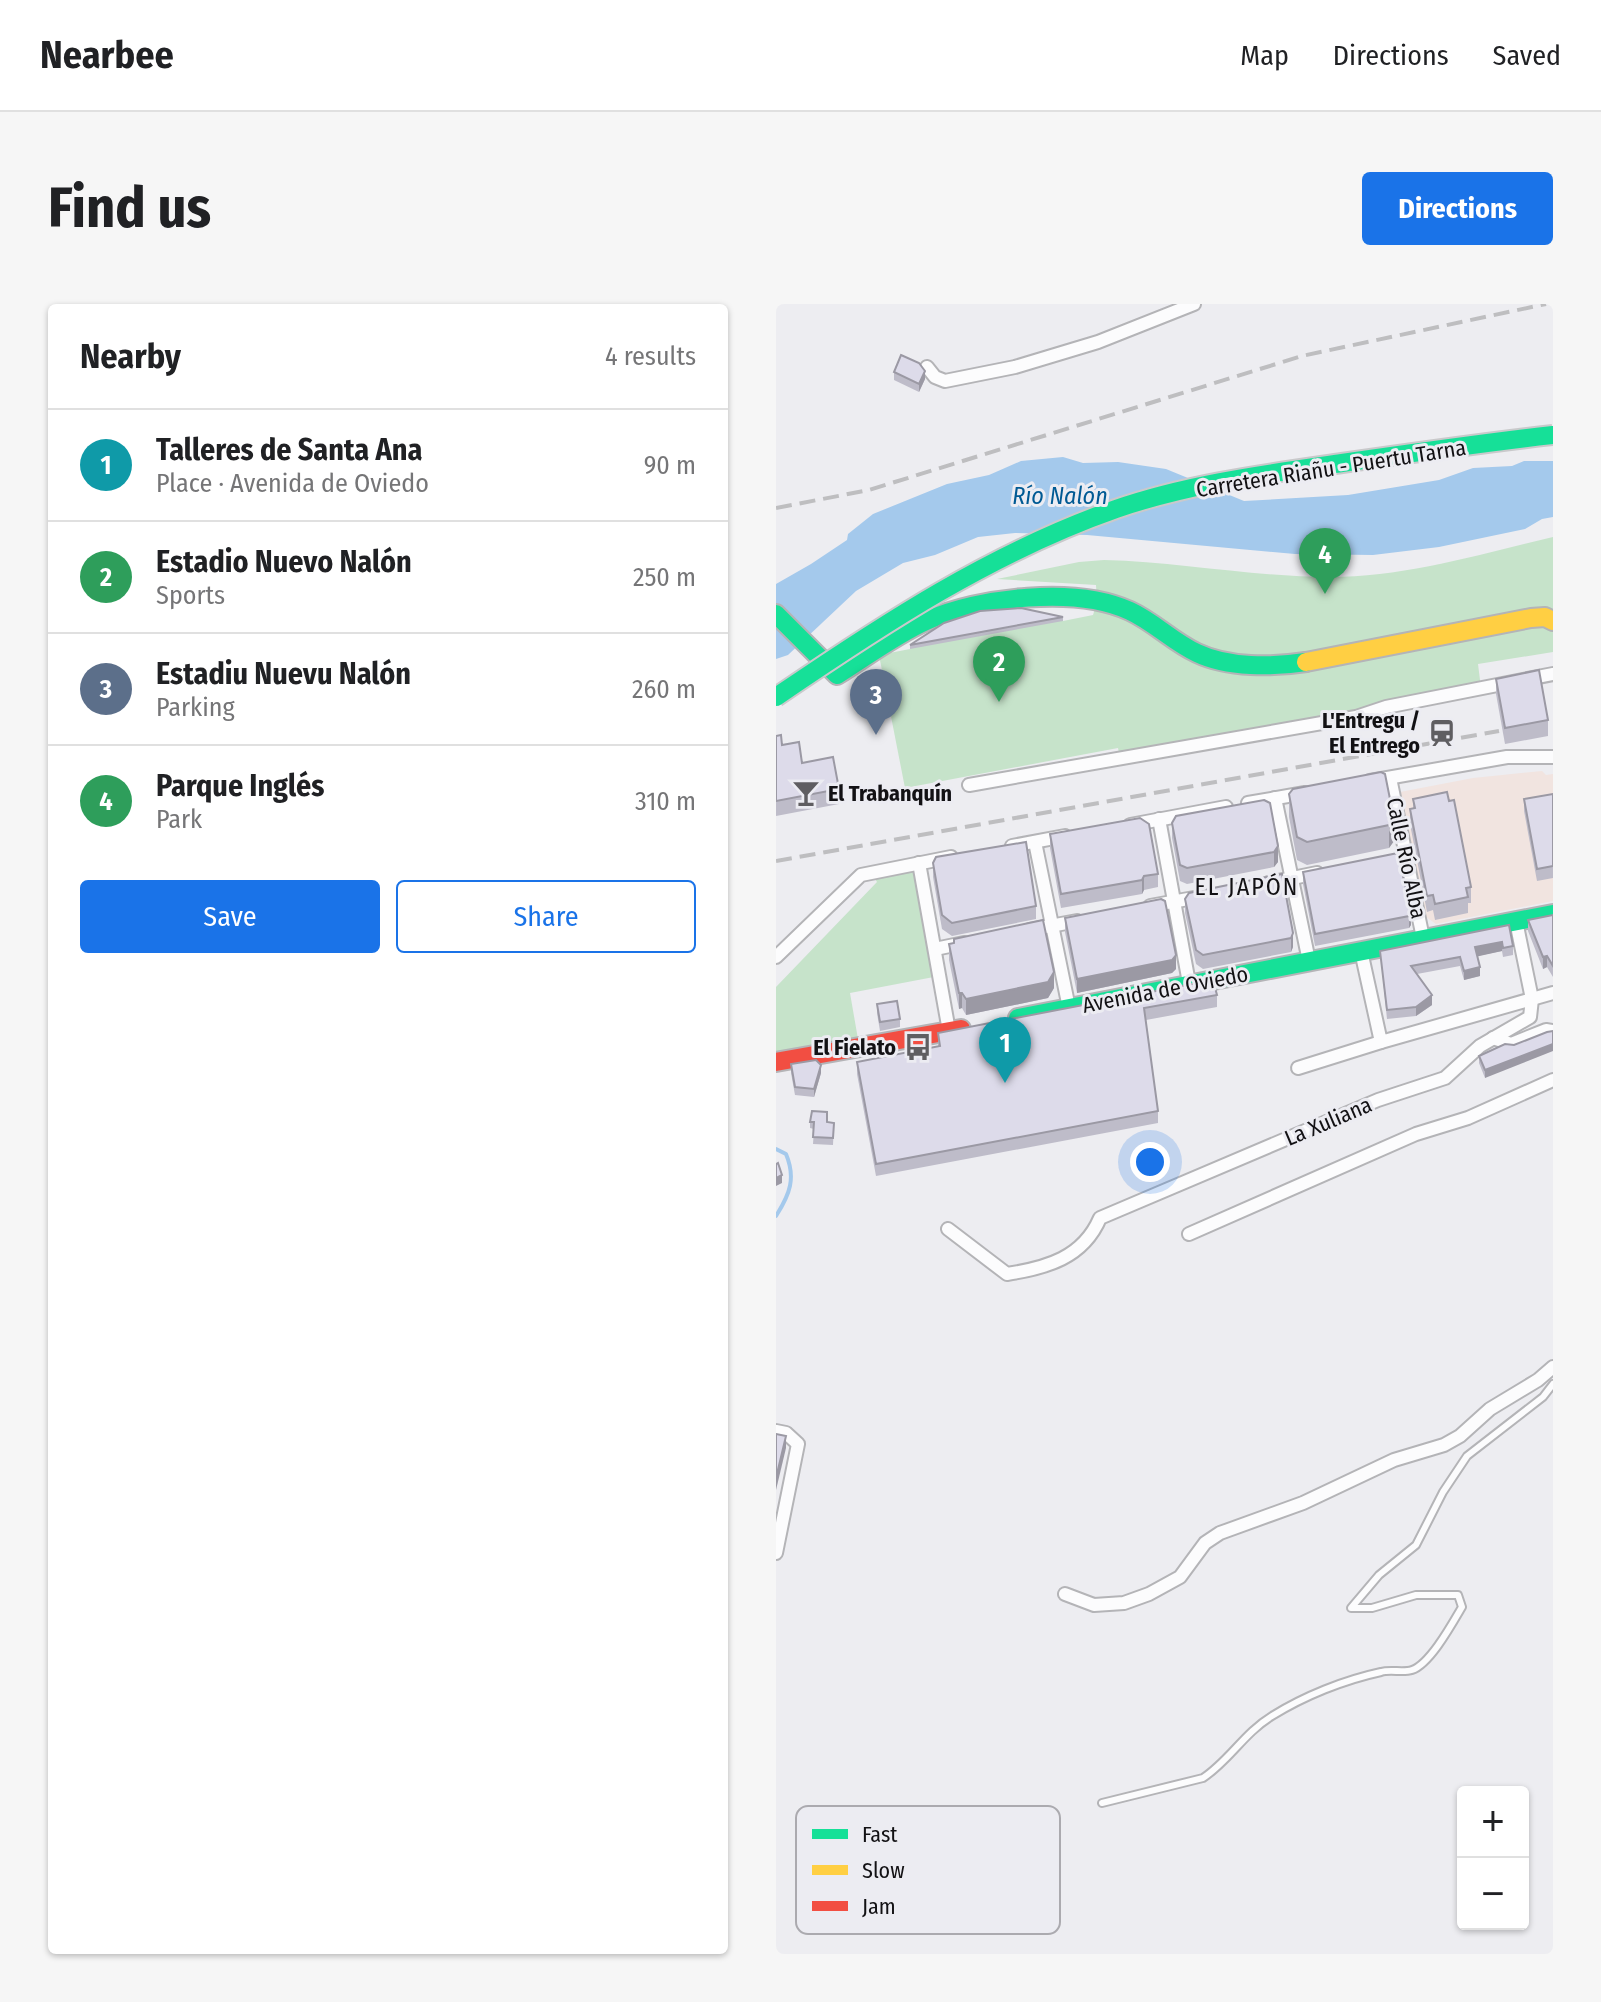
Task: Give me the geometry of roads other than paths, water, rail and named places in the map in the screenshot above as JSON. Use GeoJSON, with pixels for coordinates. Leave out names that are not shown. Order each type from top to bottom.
{"type":"FeatureCollection","features":[{"type":"Feature","properties":{"kind":"street"},"geometry":{"type":"LineString","coordinates":[[927,367],[935,377],[945,381],[1015,367],[1098,342],[1194,304]]}},
{"type":"Feature","properties":{"kind":"street","name":"Carretera Riañu - Puertu Tarna"},"geometry":{"type":"LineString","coordinates":[[776,697],[843,650],[978,571],[1116,509],[1269,474],[1553,435]]}},
{"type":"Feature","properties":{"kind":"street"},"geometry":{"type":"LineString","coordinates":[[776,614],[837,675],[903,632],[936,616],[977,603],[1017,598],[1059,597],[1118,606],[1198,654],[1224,662],[1249,664],[1302,663],[1531,618],[1545,617],[1553,621]]}},
{"type":"Feature","properties":{"kind":"street"},"geometry":{"type":"LineString","coordinates":[[969,785],[1356,717],[1386,707],[1553,674]]}},
{"type":"Feature","properties":{"kind":"street"},"geometry":{"type":"LineString","coordinates":[[1358,783],[1507,757],[1553,757]]}},
{"type":"Feature","properties":{"kind":"street","name":"Calle Río Alba"},"geometry":{"type":"LineString","coordinates":[[1390,778],[1401,855],[1423,938]]}},
{"type":"Feature","properties":{"kind":"street"},"geometry":{"type":"LineString","coordinates":[[1111,828],[1317,791]]}},
{"type":"Feature","properties":{"kind":"street"},"geometry":{"type":"LineString","coordinates":[[1275,798],[1309,961]]}},
{"type":"Feature","properties":{"kind":"street"},"geometry":{"type":"LineString","coordinates":[[1159,819],[1189,983]]}},
{"type":"Feature","properties":{"kind":"street"},"geometry":{"type":"LineString","coordinates":[[1004,847],[1084,833]]}},
{"type":"Feature","properties":{"kind":"street"},"geometry":{"type":"LineString","coordinates":[[1035,842],[1069,1008]]}},
{"type":"Feature","properties":{"kind":"street"},"geometry":{"type":"LineString","coordinates":[[776,957],[861,875],[961,855]]}},
{"type":"Feature","properties":{"kind":"street"},"geometry":{"type":"LineString","coordinates":[[919,863],[949,1031]]}},
{"type":"Feature","properties":{"kind":"street"},"geometry":{"type":"LineString","coordinates":[[1259,884],[1332,869]]}},
{"type":"Feature","properties":{"kind":"street"},"geometry":{"type":"LineString","coordinates":[[1135,909],[1208,895]]}},
{"type":"Feature","properties":{"kind":"street","name":"Avenida de Oviedo"},"geometry":{"type":"LineString","coordinates":[[776,1062],[989,1024],[1553,914]]}},
{"type":"Feature","properties":{"kind":"street"},"geometry":{"type":"LineString","coordinates":[[1012,934],[1093,918]]}},
{"type":"Feature","properties":{"kind":"street"},"geometry":{"type":"LineString","coordinates":[[1516,921],[1532,999]]}},
{"type":"Feature","properties":{"kind":"street"},"geometry":{"type":"LineString","coordinates":[[935,949],[971,942]]}},
{"type":"Feature","properties":{"kind":"street"},"geometry":{"type":"LineString","coordinates":[[1361,951],[1381,1042]]}},
{"type":"Feature","properties":{"kind":"street"},"geometry":{"type":"LineString","coordinates":[[1298,1068],[1553,993]]}},
{"type":"Feature","properties":{"kind":"street","name":"La Xuliana"},"geometry":{"type":"LineString","coordinates":[[948,1229],[1007,1274],[1043,1268],[1077,1252],[1100,1218],[1378,1100],[1445,1078],[1493,1038],[1530,1017],[1532,999]]}},
{"type":"Feature","properties":{"kind":"street"},"geometry":{"type":"LineString","coordinates":[[1493,1038],[1511,1044],[1546,1030],[1553,1031]]}},
{"type":"Feature","properties":{"kind":"street"},"geometry":{"type":"LineString","coordinates":[[1189,1234],[1416,1134],[1468,1118],[1553,1080]]}},
{"type":"Feature","properties":{"kind":"street"},"geometry":{"type":"LineString","coordinates":[[1065,1594],[1094,1605],[1124,1603],[1149,1594],[1180,1577],[1205,1543],[1220,1533],[1303,1503],[1394,1460],[1444,1445],[1460,1436],[1490,1409],[1538,1380],[1553,1367]]}},
{"type":"Feature","properties":{"kind":"street"},"geometry":{"type":"LineString","coordinates":[[776,1431],[786,1433],[798,1444],[780,1500],[776,1553]]}},
{"type":"Feature","properties":{"kind":"lane"},"geometry":{"type":"LineString","coordinates":[[1102,1803],[1203,1778],[1216,1769],[1237,1744],[1272,1716],[1352,1679],[1386,1670],[1412,1670],[1426,1659],[1449,1630],[1462,1607],[1458,1595],[1416,1595],[1372,1608],[1351,1608],[1379,1575],[1416,1545],[1443,1492],[1467,1456],[1543,1397],[1553,1384]]}},
{"type":"Feature","properties":{"kind":"water","name":"Río Nalón"},"geometry":{"type":"Polygon","coordinates":[[[1063,457],[1083,463],[1118,462],[1166,469],[1244,501],[1348,495],[1439,480],[1473,468],[1512,466],[1524,461],[1553,461],[1553,517],[1542,519],[1525,529],[1439,547],[1373,555],[1295,554],[1087,535],[1015,533],[978,537],[935,555],[903,563],[856,591],[788,655],[776,659],[776,584],[847,540],[848,534],[873,514],[947,484],[989,475],[1021,461],[1063,457]]]}},
{"type":"Feature","properties":{"kind":"waterway"},"geometry":{"type":"LineString","coordinates":[[776,1149],[786,1154],[791,1171],[788,1193],[776,1216]]}},
{"type":"Feature","properties":{"kind":"railway"},"geometry":{"type":"LineString","coordinates":[[776,508],[869,490],[1302,356],[1546,304]]}},
{"type":"Feature","properties":{"kind":"railway"},"geometry":{"type":"LineString","coordinates":[[776,861],[1499,731]]}},
{"type":"Feature","properties":{"kind":"place","name":"Parque Inglés"},"geometry":{"type":"Point","coordinates":[1325,594]}},
{"type":"Feature","properties":{"kind":"place","name":"Estadio Nuevo Nalón"},"geometry":{"type":"Point","coordinates":[999,702]}},
{"type":"Feature","properties":{"kind":"place","name":"L'Entregu / El Entrego"},"geometry":{"type":"Point","coordinates":[1442,733]}},
{"type":"Feature","properties":{"kind":"place","name":"Estadiu Nuevu Nalón"},"geometry":{"type":"Point","coordinates":[876,735]}},
{"type":"Feature","properties":{"kind":"place","name":"El Trabanquín"},"geometry":{"type":"Point","coordinates":[806,793]}},
{"type":"Feature","properties":{"kind":"place","name":"El Fielato"},"geometry":{"type":"Point","coordinates":[918,1047]}},
{"type":"Feature","properties":{"kind":"place","name":"Talleres de Santa Ana"},"geometry":{"type":"Point","coordinates":[1005,1083]}},
{"type":"Feature","properties":{"kind":"district","name":"EL JAPÓN"},"geometry":{"type":"Point","coordinates":[1247,887]}}]}
